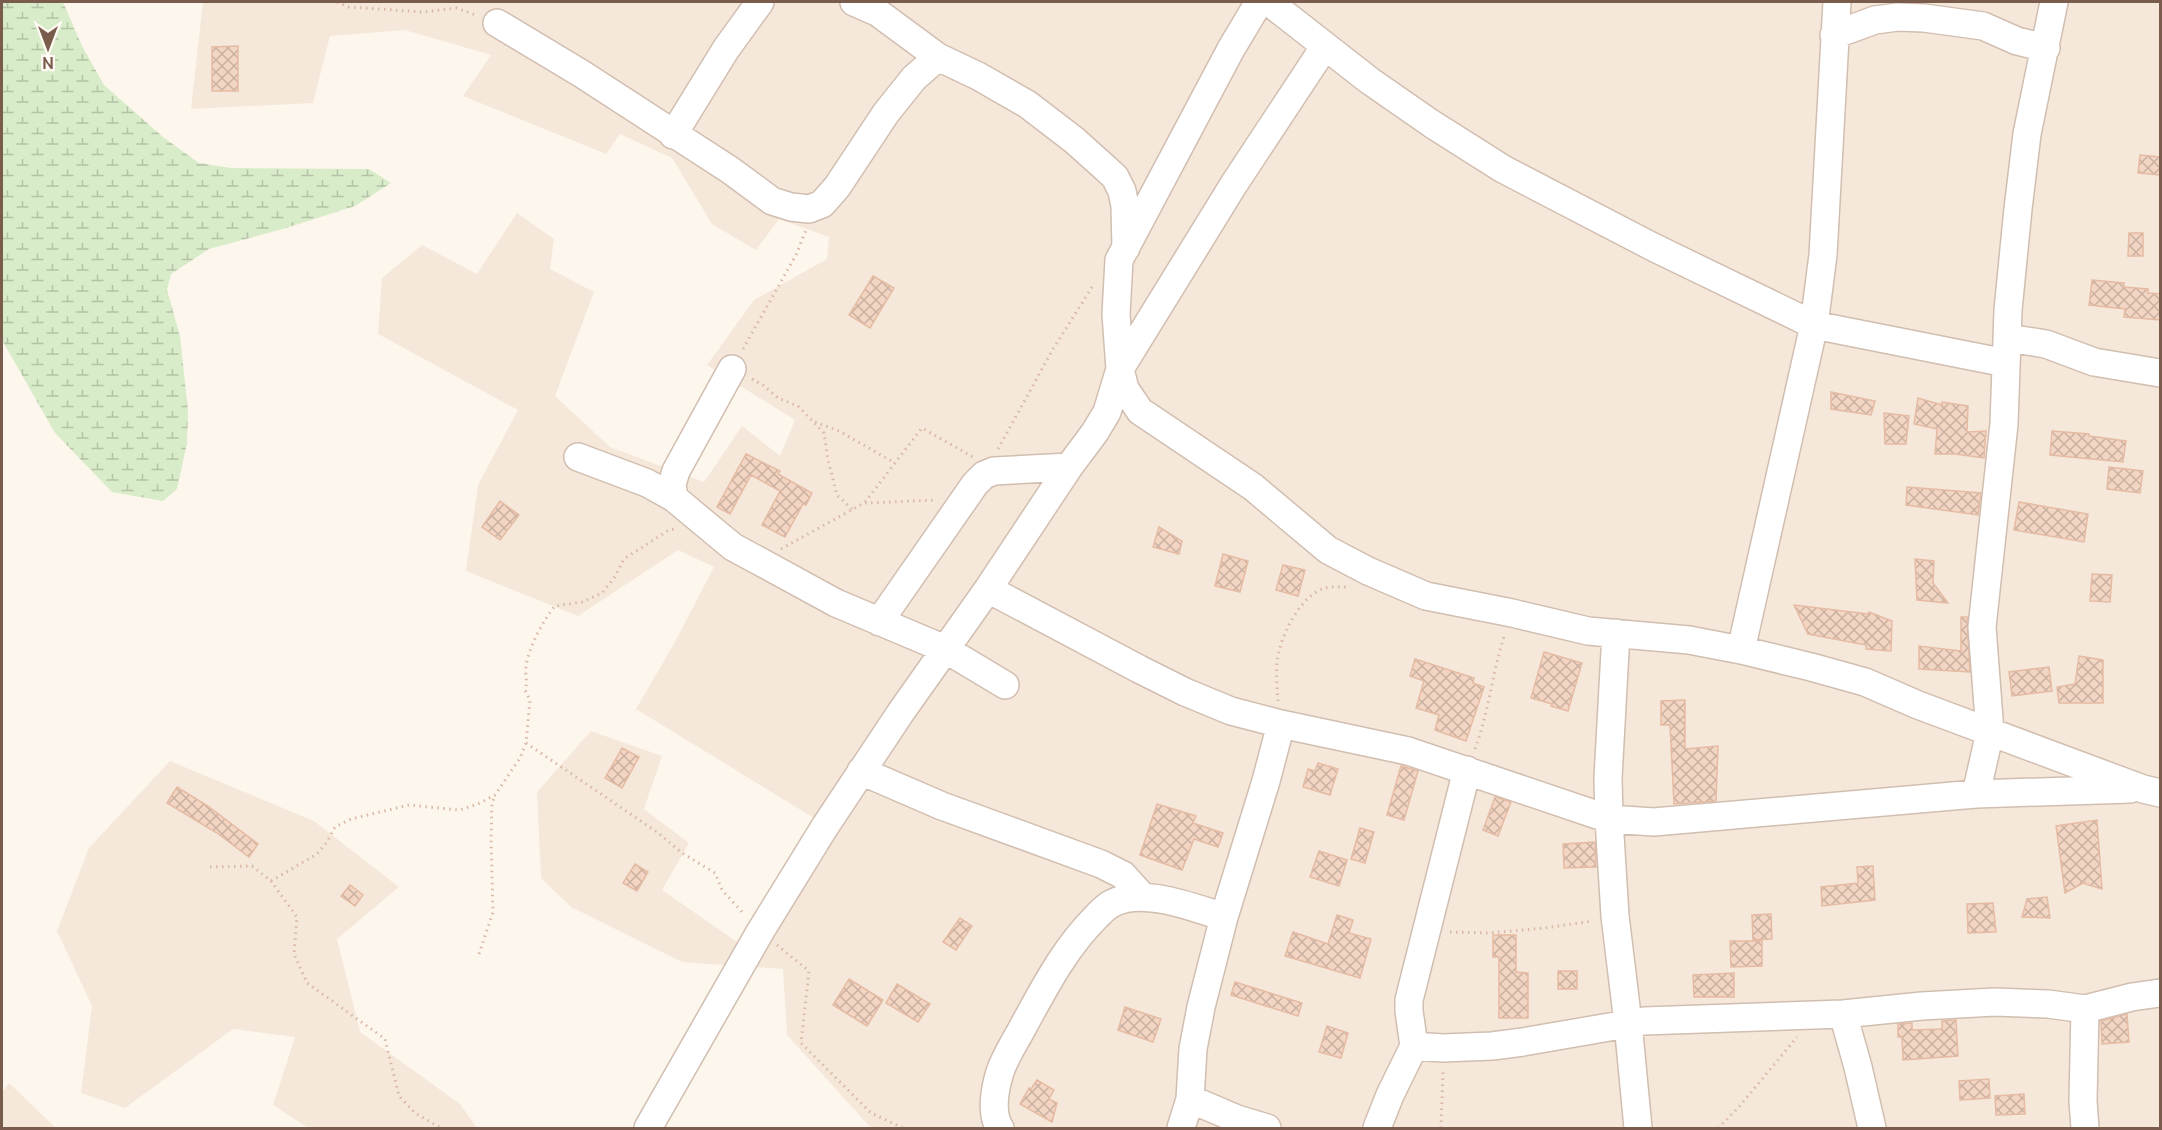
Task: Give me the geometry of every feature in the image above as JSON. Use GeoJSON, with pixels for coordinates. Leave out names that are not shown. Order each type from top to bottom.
{"type":"FeatureCollection","features":[{"type":"Feature","properties":{"kind":"street"},"geometry":{"type":"LineString","coordinates":[[673,135],[726,49],[760,2]]}},
{"type":"Feature","properties":{"kind":"street"},"geometry":{"type":"LineString","coordinates":[[854,2],[877,12],[938,57],[1028,104],[1109,171],[1122,191],[1125,206],[1116,314],[1120,369],[1125,389],[1140,411],[1187,445],[1253,487],[1328,550],[1426,597],[1512,613],[1578,629],[1689,640],[1741,650],[1865,682],[1918,705],[2152,791]]}},
{"type":"Feature","properties":{"kind":"street"},"geometry":{"type":"LineString","coordinates":[[1122,255],[1259,2]]}},
{"type":"Feature","properties":{"kind":"street"},"geometry":{"type":"LineString","coordinates":[[1269,2],[1379,87],[1503,169],[1653,247],[1814,326],[2007,350],[2046,344],[2094,362],[2160,373]]}},
{"type":"Feature","properties":{"kind":"street"},"geometry":{"type":"LineString","coordinates":[[1741,650],[1814,326],[1823,255],[1837,2]]}},
{"type":"Feature","properties":{"kind":"street"},"geometry":{"type":"LineString","coordinates":[[1976,794],[1990,732],[1982,627],[2004,424],[2008,310],[2024,154],[2054,2]]}},
{"type":"Feature","properties":{"kind":"street"},"geometry":{"type":"LineString","coordinates":[[1834,35],[1875,20],[1898,17],[1924,18],[1983,26],[2017,41],[2046,48]]}},
{"type":"Feature","properties":{"kind":"street"},"geometry":{"type":"LineString","coordinates":[[497,23],[582,74],[730,170],[772,201],[808,209],[822,204],[837,187],[900,96],[914,78],[938,57]]}},
{"type":"Feature","properties":{"kind":"street"},"geometry":{"type":"LineString","coordinates":[[648,1128],[760,932],[861,771],[988,590],[1107,412],[1120,369],[1222,203],[1326,46]]}},
{"type":"Feature","properties":{"kind":"street"},"geometry":{"type":"LineString","coordinates":[[674,498],[672,484],[676,471],[732,369]]}},
{"type":"Feature","properties":{"kind":"street"},"geometry":{"type":"LineString","coordinates":[[578,458],[647,483],[674,498],[733,547],[797,583],[879,622],[945,649],[1005,685]]}},
{"type":"Feature","properties":{"kind":"street"},"geometry":{"type":"LineString","coordinates":[[879,622],[986,470],[1069,467]]}},
{"type":"Feature","properties":{"kind":"street"},"geometry":{"type":"LineString","coordinates":[[988,590],[1185,692],[1231,711],[1408,751],[1609,819],[1654,822],[1976,794],[2152,791]]}},
{"type":"Feature","properties":{"kind":"street"},"geometry":{"type":"LineString","coordinates":[[1616,633],[1608,778],[1609,819],[1615,916],[1638,1128]]}},
{"type":"Feature","properties":{"kind":"street"},"geometry":{"type":"LineString","coordinates":[[1181,1128],[1190,1099],[1196,1029],[1224,917],[1281,724]]}},
{"type":"Feature","properties":{"kind":"street"},"geometry":{"type":"LineString","coordinates":[[1377,1128],[1414,1046],[1409,1000],[1467,770]]}},
{"type":"Feature","properties":{"kind":"street"},"geometry":{"type":"LineString","coordinates":[[861,771],[942,806],[1101,864],[1123,875],[1143,897]]}},
{"type":"Feature","properties":{"kind":"street"},"geometry":{"type":"LineString","coordinates":[[1000,1128],[995,1120],[995,1098],[1003,1062],[1061,959],[1080,934],[1105,908],[1125,899],[1143,897],[1181,904],[1224,917]]}},
{"type":"Feature","properties":{"kind":"street"},"geometry":{"type":"LineString","coordinates":[[1414,1046],[1443,1048],[1523,1042],[1628,1023],[1843,1014],[1922,1006],[1995,1002],[2048,1004],[2085,1009],[2132,997],[2160,993]]}},
{"type":"Feature","properties":{"kind":"street"},"geometry":{"type":"LineString","coordinates":[[2085,1009],[2083,1101],[2085,1128]]}},
{"type":"Feature","properties":{"kind":"street"},"geometry":{"type":"LineString","coordinates":[[1843,1014],[1872,1128]]}},
{"type":"Feature","properties":{"kind":"street"},"geometry":{"type":"LineString","coordinates":[[1190,1099],[1237,1119],[1267,1128]]}},
{"type":"Feature","properties":{"kind":"path"},"geometry":{"type":"LineString","coordinates":[[337,2],[350,7],[423,12],[456,8],[497,23]]}},
{"type":"Feature","properties":{"kind":"path"},"geometry":{"type":"LineString","coordinates":[[808,209],[806,230],[796,255],[732,369],[763,385],[778,398],[798,406],[824,432],[837,495],[852,509]]}},
{"type":"Feature","properties":{"kind":"path"},"geometry":{"type":"LineString","coordinates":[[864,503],[922,428],[986,470],[1053,349],[1102,272],[1122,255]]}},
{"type":"Feature","properties":{"kind":"path"},"geometry":{"type":"LineString","coordinates":[[813,421],[839,431],[895,463]]}},
{"type":"Feature","properties":{"kind":"path"},"geometry":{"type":"LineString","coordinates":[[759,561],[864,503],[964,499]]}},
{"type":"Feature","properties":{"kind":"path"},"geometry":{"type":"LineString","coordinates":[[479,954],[493,912],[492,803],[520,758],[526,743],[530,700],[525,690],[526,666],[546,617],[555,606],[582,602],[602,593],[614,578],[624,559],[669,530],[697,524],[709,526]]}},
{"type":"Feature","properties":{"kind":"path"},"geometry":{"type":"LineString","coordinates":[[1281,724],[1277,662],[1282,639],[1308,598],[1322,589],[1340,586],[1358,588]]}},
{"type":"Feature","properties":{"kind":"path"},"geometry":{"type":"LineString","coordinates":[[1467,770],[1483,727],[1499,650],[1512,613]]}},
{"type":"Feature","properties":{"kind":"path"},"geometry":{"type":"LineString","coordinates":[[526,743],[657,832],[682,853],[715,873],[722,890],[760,932],[810,971],[801,1043],[871,1113],[903,1128]]}},
{"type":"Feature","properties":{"kind":"path"},"geometry":{"type":"LineString","coordinates":[[271,881],[317,854],[335,827],[351,819],[409,805],[459,810],[495,795]]}},
{"type":"Feature","properties":{"kind":"path"},"geometry":{"type":"LineString","coordinates":[[210,867],[252,866],[271,881],[297,917],[294,954],[307,983],[385,1039],[399,1096],[415,1113],[441,1128]]}},
{"type":"Feature","properties":{"kind":"path"},"geometry":{"type":"LineString","coordinates":[[1426,936],[1460,931],[1489,933],[1545,928],[1615,916]]}},
{"type":"Feature","properties":{"kind":"path"},"geometry":{"type":"LineString","coordinates":[[1718,1128],[1738,1108],[1815,1015]]}},
{"type":"Feature","properties":{"kind":"path"},"geometry":{"type":"LineString","coordinates":[[1441,1128],[1443,1048]]}},
{"type":"Feature","properties":{"kind":"shaded area"},"geometry":{"type":"Polygon","coordinates":[[[203,2],[2160,2],[2160,1128],[871,1128],[787,1035],[783,969],[682,962],[571,907],[541,878],[537,792],[591,731],[662,756],[644,809],[689,843],[662,890],[740,944],[814,818],[636,709],[676,640],[714,567],[678,550],[578,616],[466,571],[478,485],[518,410],[378,334],[382,278],[422,245],[477,274],[517,213],[554,239],[550,269],[594,292],[555,396],[610,447],[704,482],[742,426],[780,456],[795,420],[707,365],[754,300],[827,259],[829,237],[779,219],[756,250],[712,224],[672,158],[620,134],[606,154],[463,96],[491,55],[405,30],[330,36],[313,103],[191,109],[203,2]]]}},
{"type":"Feature","properties":{"kind":"shaded area"},"geometry":{"type":"Polygon","coordinates":[[[170,761],[314,821],[399,887],[337,939],[360,1032],[460,1104],[477,1128],[308,1128],[273,1105],[295,1037],[233,1029],[125,1108],[81,1093],[92,1006],[57,931],[89,848],[170,761]]]}},
{"type":"Feature","properties":{"kind":"shaded area"},"geometry":{"type":"Polygon","coordinates":[[[9,1083],[56,1128],[2,1128],[2,1093],[9,1083]]]}},
{"type":"Feature","properties":{"kind":"green space"},"geometry":{"type":"Polygon","coordinates":[[[2,2],[63,2],[82,46],[104,85],[163,137],[199,163],[231,168],[369,169],[391,183],[355,206],[209,249],[171,274],[167,290],[180,336],[188,411],[187,443],[177,489],[163,501],[112,492],[55,433],[2,340],[2,2]]]}},
{"type":"Feature","properties":{"kind":"building"},"geometry":{"type":"Polygon","coordinates":[[[238,46],[238,91],[212,91],[212,47],[238,46]]]}},
{"type":"Feature","properties":{"kind":"building"},"geometry":{"type":"Polygon","coordinates":[[[2140,155],[2160,157],[2160,175],[2138,173],[2140,155]]]}},
{"type":"Feature","properties":{"kind":"building"},"geometry":{"type":"Polygon","coordinates":[[[2129,233],[2143,233],[2143,256],[2128,256],[2129,233]]]}},
{"type":"Feature","properties":{"kind":"building"},"geometry":{"type":"Polygon","coordinates":[[[873,276],[894,288],[870,328],[849,315],[873,276]]]}},
{"type":"Feature","properties":{"kind":"building"},"geometry":{"type":"Polygon","coordinates":[[[2092,280],[2124,283],[2124,287],[2148,289],[2148,293],[2160,294],[2160,320],[2124,317],[2125,309],[2089,305],[2092,280]]]}},
{"type":"Feature","properties":{"kind":"building"},"geometry":{"type":"Polygon","coordinates":[[[1831,392],[1875,401],[1871,415],[1831,409],[1831,392]]]}},
{"type":"Feature","properties":{"kind":"building"},"geometry":{"type":"Polygon","coordinates":[[[1918,398],[1942,405],[1942,402],[1968,406],[1967,432],[1986,431],[1984,458],[1935,454],[1937,429],[1914,424],[1918,398]]]}},
{"type":"Feature","properties":{"kind":"building"},"geometry":{"type":"Polygon","coordinates":[[[1884,413],[1909,416],[1906,444],[1885,444],[1884,413]]]}},
{"type":"Feature","properties":{"kind":"building"},"geometry":{"type":"Polygon","coordinates":[[[2052,431],[2089,434],[2089,436],[2126,441],[2123,462],[2050,455],[2052,431]]]}},
{"type":"Feature","properties":{"kind":"building"},"geometry":{"type":"Polygon","coordinates":[[[746,454],[780,471],[778,474],[812,493],[806,505],[803,504],[785,537],[762,525],[780,491],[751,475],[730,514],[717,507],[746,454]]]}},
{"type":"Feature","properties":{"kind":"building"},"geometry":{"type":"Polygon","coordinates":[[[2109,467],[2143,471],[2140,493],[2107,489],[2109,467]]]}},
{"type":"Feature","properties":{"kind":"building"},"geometry":{"type":"Polygon","coordinates":[[[1907,487],[1981,493],[1978,515],[1906,505],[1907,487]]]}},
{"type":"Feature","properties":{"kind":"building"},"geometry":{"type":"Polygon","coordinates":[[[500,501],[519,515],[500,540],[482,527],[500,501]]]}},
{"type":"Feature","properties":{"kind":"building"},"geometry":{"type":"Polygon","coordinates":[[[2019,502],[2088,514],[2084,542],[2014,530],[2019,502]]]}},
{"type":"Feature","properties":{"kind":"building"},"geometry":{"type":"Polygon","coordinates":[[[1159,527],[1182,541],[1179,554],[1153,547],[1159,527]]]}},
{"type":"Feature","properties":{"kind":"building"},"geometry":{"type":"Polygon","coordinates":[[[1223,554],[1248,561],[1240,592],[1215,586],[1223,554]]]}},
{"type":"Feature","properties":{"kind":"building"},"geometry":{"type":"Polygon","coordinates":[[[1915,559],[1934,561],[1933,583],[1948,603],[1917,600],[1915,559]]]}},
{"type":"Feature","properties":{"kind":"building"},"geometry":{"type":"Polygon","coordinates":[[[1283,565],[1305,570],[1298,596],[1276,590],[1283,565]]]}},
{"type":"Feature","properties":{"kind":"building"},"geometry":{"type":"Polygon","coordinates":[[[2092,574],[2112,575],[2110,602],[2090,601],[2092,574]]]}},
{"type":"Feature","properties":{"kind":"building"},"geometry":{"type":"Polygon","coordinates":[[[1794,605],[1868,614],[1869,612],[1892,621],[1891,651],[1866,649],[1866,645],[1808,634],[1794,605]]]}},
{"type":"Feature","properties":{"kind":"building"},"geometry":{"type":"Polygon","coordinates":[[[1961,617],[1967,617],[1970,672],[1919,669],[1919,646],[1961,651],[1961,617]]]}},
{"type":"Feature","properties":{"kind":"building"},"geometry":{"type":"Polygon","coordinates":[[[1544,652],[1582,663],[1568,711],[1531,698],[1544,652]]]}},
{"type":"Feature","properties":{"kind":"building"},"geometry":{"type":"Polygon","coordinates":[[[2079,656],[2103,660],[2103,703],[2059,703],[2057,687],[2075,684],[2079,656]]]}},
{"type":"Feature","properties":{"kind":"building"},"geometry":{"type":"Polygon","coordinates":[[[1415,659],[1474,678],[1473,683],[1484,687],[1466,741],[1435,730],[1439,715],[1416,708],[1424,681],[1410,676],[1415,659]]]}},
{"type":"Feature","properties":{"kind":"building"},"geometry":{"type":"Polygon","coordinates":[[[2049,667],[2052,691],[2012,696],[2009,672],[2049,667]]]}},
{"type":"Feature","properties":{"kind":"building"},"geometry":{"type":"Polygon","coordinates":[[[1685,700],[1685,749],[1718,746],[1716,801],[1674,804],[1670,725],[1661,725],[1661,701],[1685,700]]]}},
{"type":"Feature","properties":{"kind":"building"},"geometry":{"type":"Polygon","coordinates":[[[622,748],[639,757],[622,788],[605,778],[622,748]]]}},
{"type":"Feature","properties":{"kind":"building"},"geometry":{"type":"Polygon","coordinates":[[[1318,763],[1338,769],[1330,795],[1303,787],[1308,769],[1315,771],[1318,763]]]}},
{"type":"Feature","properties":{"kind":"building"},"geometry":{"type":"Polygon","coordinates":[[[1401,766],[1418,771],[1404,820],[1387,815],[1401,766]]]}},
{"type":"Feature","properties":{"kind":"building"},"geometry":{"type":"Polygon","coordinates":[[[177,787],[208,806],[258,844],[249,857],[217,833],[167,803],[177,787]]]}},
{"type":"Feature","properties":{"kind":"building"},"geometry":{"type":"Polygon","coordinates":[[[1495,797],[1511,802],[1498,836],[1483,830],[1495,797]]]}},
{"type":"Feature","properties":{"kind":"building"},"geometry":{"type":"Polygon","coordinates":[[[1157,804],[1196,816],[1193,823],[1223,833],[1218,847],[1194,839],[1182,870],[1140,855],[1157,804]]]}},
{"type":"Feature","properties":{"kind":"building"},"geometry":{"type":"Polygon","coordinates":[[[2097,820],[2102,889],[2085,884],[2085,882],[2065,893],[2056,826],[2097,820]]]}},
{"type":"Feature","properties":{"kind":"building"},"geometry":{"type":"Polygon","coordinates":[[[1360,828],[1374,832],[1365,863],[1351,859],[1360,828]]]}},
{"type":"Feature","properties":{"kind":"building"},"geometry":{"type":"Polygon","coordinates":[[[1595,842],[1596,867],[1564,868],[1563,844],[1595,842]]]}},
{"type":"Feature","properties":{"kind":"building"},"geometry":{"type":"Polygon","coordinates":[[[1319,851],[1347,860],[1339,886],[1310,877],[1319,851]]]}},
{"type":"Feature","properties":{"kind":"building"},"geometry":{"type":"Polygon","coordinates":[[[635,864],[648,872],[637,891],[623,883],[635,864]]]}},
{"type":"Feature","properties":{"kind":"building"},"geometry":{"type":"Polygon","coordinates":[[[1873,866],[1875,900],[1822,906],[1821,887],[1858,883],[1857,867],[1873,866]]]}},
{"type":"Feature","properties":{"kind":"building"},"geometry":{"type":"Polygon","coordinates":[[[350,885],[363,895],[355,906],[341,896],[350,885]]]}},
{"type":"Feature","properties":{"kind":"building"},"geometry":{"type":"Polygon","coordinates":[[[2047,897],[2050,918],[2022,917],[2027,899],[2047,897]]]}},
{"type":"Feature","properties":{"kind":"building"},"geometry":{"type":"Polygon","coordinates":[[[1993,903],[1996,932],[1968,933],[1967,904],[1993,903]]]}},
{"type":"Feature","properties":{"kind":"building"},"geometry":{"type":"Polygon","coordinates":[[[1771,914],[1772,939],[1753,940],[1752,915],[1771,914]]]}},
{"type":"Feature","properties":{"kind":"building"},"geometry":{"type":"Polygon","coordinates":[[[1337,915],[1353,920],[1349,933],[1371,939],[1360,978],[1285,956],[1293,932],[1328,944],[1337,915]]]}},
{"type":"Feature","properties":{"kind":"building"},"geometry":{"type":"Polygon","coordinates":[[[960,918],[972,926],[956,950],[943,942],[960,918]]]}},
{"type":"Feature","properties":{"kind":"building"},"geometry":{"type":"Polygon","coordinates":[[[1493,935],[1516,935],[1516,972],[1528,973],[1528,1018],[1499,1018],[1499,957],[1493,957],[1493,935]]]}},
{"type":"Feature","properties":{"kind":"building"},"geometry":{"type":"Polygon","coordinates":[[[1730,941],[1762,941],[1762,966],[1731,967],[1730,941]]]}},
{"type":"Feature","properties":{"kind":"building"},"geometry":{"type":"Polygon","coordinates":[[[1558,971],[1577,971],[1577,989],[1558,989],[1558,971]]]}},
{"type":"Feature","properties":{"kind":"building"},"geometry":{"type":"Polygon","coordinates":[[[1734,973],[1734,997],[1694,997],[1693,975],[1734,973]]]}},
{"type":"Feature","properties":{"kind":"building"},"geometry":{"type":"Polygon","coordinates":[[[849,979],[883,1000],[867,1026],[833,1005],[849,979]]]}},
{"type":"Feature","properties":{"kind":"building"},"geometry":{"type":"Polygon","coordinates":[[[1235,982],[1302,1003],[1298,1016],[1231,995],[1235,982]]]}},
{"type":"Feature","properties":{"kind":"building"},"geometry":{"type":"Polygon","coordinates":[[[897,984],[930,1004],[918,1022],[886,1003],[897,984]]]}},
{"type":"Feature","properties":{"kind":"building"},"geometry":{"type":"Polygon","coordinates":[[[1125,1007],[1161,1019],[1153,1042],[1118,1030],[1125,1007]]]}},
{"type":"Feature","properties":{"kind":"building"},"geometry":{"type":"Polygon","coordinates":[[[2127,1014],[2129,1042],[2102,1044],[2101,1021],[2127,1014]]]}},
{"type":"Feature","properties":{"kind":"building"},"geometry":{"type":"Polygon","coordinates":[[[1956,1020],[1958,1056],[1903,1060],[1902,1037],[1898,1037],[1898,1024],[1912,1023],[1912,1030],[1942,1029],[1942,1021],[1956,1020]]]}},
{"type":"Feature","properties":{"kind":"building"},"geometry":{"type":"Polygon","coordinates":[[[1327,1026],[1348,1033],[1341,1058],[1319,1052],[1327,1026]]]}},
{"type":"Feature","properties":{"kind":"building"},"geometry":{"type":"Polygon","coordinates":[[[1989,1079],[1990,1098],[1960,1100],[1959,1081],[1989,1079]]]}},
{"type":"Feature","properties":{"kind":"building"},"geometry":{"type":"Polygon","coordinates":[[[1037,1080],[1054,1090],[1049,1099],[1057,1103],[1052,1122],[1020,1104],[1029,1088],[1031,1089],[1037,1080]]]}},
{"type":"Feature","properties":{"kind":"building"},"geometry":{"type":"Polygon","coordinates":[[[2024,1094],[2025,1114],[1996,1115],[1995,1096],[2024,1094]]]}}]}
